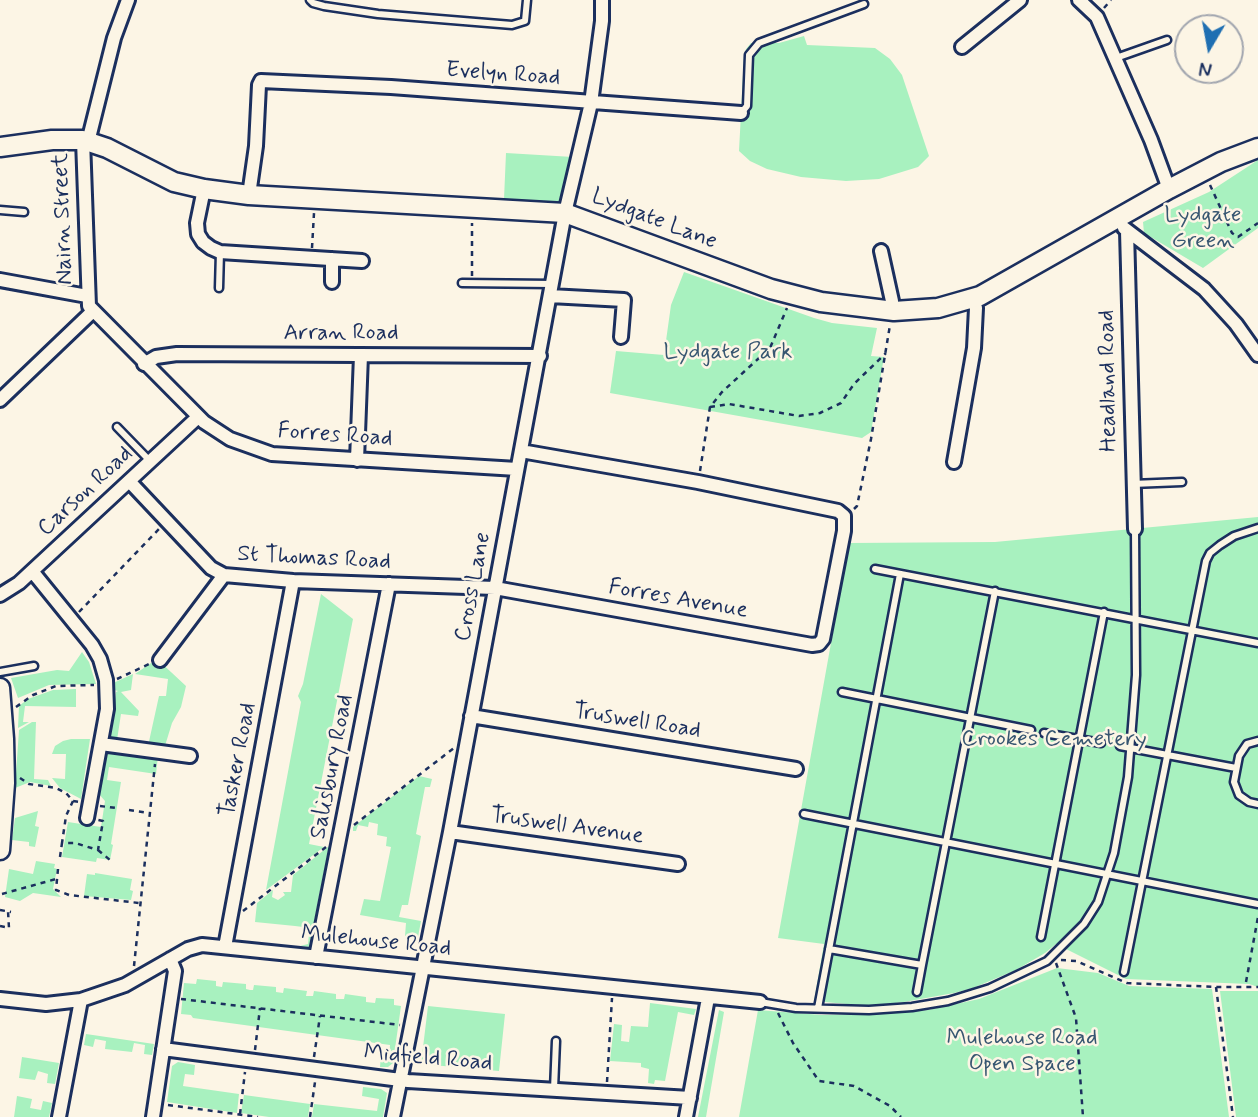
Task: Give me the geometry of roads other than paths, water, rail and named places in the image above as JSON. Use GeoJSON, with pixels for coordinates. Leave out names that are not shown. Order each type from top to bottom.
{"type":"FeatureCollection","features":[{"type":"Feature","properties":{"kind":"street","name":"Nairn Street"},"geometry":{"type":"LineString","coordinates":[[88,296],[86,141],[114,38],[128,0]]}},
{"type":"Feature","properties":{"kind":"street","name":"Cross Lane"},"geometry":{"type":"LineString","coordinates":[[393,1117],[450,832],[565,213],[591,103],[602,22],[602,0]]}},
{"type":"Feature","properties":{"kind":"street"},"geometry":{"type":"LineString","coordinates":[[962,47],[1020,0]]}},
{"type":"Feature","properties":{"kind":"street"},"geometry":{"type":"LineString","coordinates":[[1079,0],[1097,17],[1169,189]]}},
{"type":"Feature","properties":{"kind":"street","name":"Evelyn Road"},"geometry":{"type":"LineString","coordinates":[[249,195],[261,81],[390,87],[741,113]]}},
{"type":"Feature","properties":{"kind":"street","name":"Lydgate Lane"},"geometry":{"type":"LineString","coordinates":[[0,147],[52,140],[86,141],[107,148],[159,176],[204,190],[315,200],[472,206],[565,213],[752,283],[792,295],[852,307],[891,311],[938,308],[973,299],[1121,225],[1169,189],[1258,148]]}},
{"type":"Feature","properties":{"kind":"street"},"geometry":{"type":"LineString","coordinates":[[204,190],[197,223],[198,234],[203,242],[220,252],[362,261]]}},
{"type":"Feature","properties":{"kind":"street"},"geometry":{"type":"LineString","coordinates":[[1121,225],[1204,289],[1236,324],[1258,355]]}},
{"type":"Feature","properties":{"kind":"street","name":"Headland Road"},"geometry":{"type":"LineString","coordinates":[[1121,225],[1135,529]]}},
{"type":"Feature","properties":{"kind":"street"},"geometry":{"type":"LineString","coordinates":[[881,251],[892,301],[891,311]]}},
{"type":"Feature","properties":{"kind":"street"},"geometry":{"type":"LineString","coordinates":[[332,259],[332,282]]}},
{"type":"Feature","properties":{"kind":"street"},"geometry":{"type":"LineString","coordinates":[[0,280],[88,296],[92,312]]}},
{"type":"Feature","properties":{"kind":"street"},"geometry":{"type":"LineString","coordinates":[[551,290],[624,300],[621,337]]}},
{"type":"Feature","properties":{"kind":"street"},"geometry":{"type":"LineString","coordinates":[[954,462],[974,348],[976,308],[973,299]]}},
{"type":"Feature","properties":{"kind":"street","name":"Nairn Street"},"geometry":{"type":"LineString","coordinates":[[0,400],[92,312]]}},
{"type":"Feature","properties":{"kind":"street","name":"Forres Road"},"geometry":{"type":"LineString","coordinates":[[92,312],[198,417],[230,439],[262,452],[297,457],[517,469]]}},
{"type":"Feature","properties":{"kind":"street","name":"Arran Road"},"geometry":{"type":"LineString","coordinates":[[144,364],[168,354],[540,356]]}},
{"type":"Feature","properties":{"kind":"street"},"geometry":{"type":"LineString","coordinates":[[357,460],[361,355]]}},
{"type":"Feature","properties":{"kind":"street","name":"Carson Road"},"geometry":{"type":"LineString","coordinates":[[0,595],[32,571],[198,417]]}},
{"type":"Feature","properties":{"kind":"street","name":"Forres Avenue"},"geometry":{"type":"LineString","coordinates":[[495,588],[812,645],[819,644],[823,639],[829,611],[844,531],[844,516],[825,507],[521,451]]}},
{"type":"Feature","properties":{"kind":"street","name":"St Thomas Road"},"geometry":{"type":"LineString","coordinates":[[129,481],[211,568],[224,575],[292,581],[495,588]]}},
{"type":"Feature","properties":{"kind":"street"},"geometry":{"type":"LineString","coordinates":[[32,571],[97,654],[107,684],[107,709],[87,818]]}},
{"type":"Feature","properties":{"kind":"street"},"geometry":{"type":"LineString","coordinates":[[160,660],[224,575]]}},
{"type":"Feature","properties":{"kind":"street","name":"Tasker Road"},"geometry":{"type":"LineString","coordinates":[[225,947],[292,581]]}},
{"type":"Feature","properties":{"kind":"street","name":"Salisbury Road"},"geometry":{"type":"LineString","coordinates":[[316,957],[389,584]]}},
{"type":"Feature","properties":{"kind":"street"},"geometry":{"type":"LineString","coordinates":[[0,688],[5,739],[0,850]]}},
{"type":"Feature","properties":{"kind":"street","name":"Truswell Road"},"geometry":{"type":"LineString","coordinates":[[471,716],[796,769]]}},
{"type":"Feature","properties":{"kind":"street"},"geometry":{"type":"LineString","coordinates":[[101,744],[190,756]]}},
{"type":"Feature","properties":{"kind":"street","name":"Truswell Avenue"},"geometry":{"type":"LineString","coordinates":[[450,832],[678,864]]}},
{"type":"Feature","properties":{"kind":"street","name":"Mulehouse Road"},"geometry":{"type":"LineString","coordinates":[[0,999],[46,1004],[81,1000],[137,979],[195,946],[760,1002]]}},
{"type":"Feature","properties":{"kind":"street"},"geometry":{"type":"LineString","coordinates":[[153,1117],[175,971],[170,959]]}},
{"type":"Feature","properties":{"kind":"street"},"geometry":{"type":"LineString","coordinates":[[686,1117],[709,998]]}},
{"type":"Feature","properties":{"kind":"street"},"geometry":{"type":"LineString","coordinates":[[60,1117],[81,1000]]}},
{"type":"Feature","properties":{"kind":"street","name":"Midfield Road"},"geometry":{"type":"LineString","coordinates":[[163,1049],[400,1080],[690,1098]]}},
{"type":"Feature","properties":{"kind":"lane"},"geometry":{"type":"LineString","coordinates":[[310,0],[324,6],[378,14],[512,25],[525,21],[527,0]]}},
{"type":"Feature","properties":{"kind":"lane"},"geometry":{"type":"LineString","coordinates":[[741,113],[747,106],[749,55],[759,43],[864,4]]}},
{"type":"Feature","properties":{"kind":"lane"},"geometry":{"type":"LineString","coordinates":[[1115,59],[1167,40]]}},
{"type":"Feature","properties":{"kind":"lane"},"geometry":{"type":"LineString","coordinates":[[0,210],[24,212]]}},
{"type":"Feature","properties":{"kind":"lane"},"geometry":{"type":"LineString","coordinates":[[219,288],[220,252]]}},
{"type":"Feature","properties":{"kind":"lane"},"geometry":{"type":"LineString","coordinates":[[462,283],[551,290]]}},
{"type":"Feature","properties":{"kind":"lane"},"geometry":{"type":"LineString","coordinates":[[117,427],[150,462]]}},
{"type":"Feature","properties":{"kind":"lane"},"geometry":{"type":"LineString","coordinates":[[1132,484],[1182,482]]}},
{"type":"Feature","properties":{"kind":"lane"},"geometry":{"type":"LineString","coordinates":[[1124,972],[1191,630],[1210,553],[1234,536],[1258,528]]}},
{"type":"Feature","properties":{"kind":"lane"},"geometry":{"type":"LineString","coordinates":[[760,1002],[777,1006],[869,1010],[912,1007],[962,998],[1047,961],[1076,934],[1098,902],[1107,874],[1120,826],[1132,748],[1136,675],[1135,529]]}},
{"type":"Feature","properties":{"kind":"lane"},"geometry":{"type":"LineString","coordinates":[[875,569],[1258,643]]}},
{"type":"Feature","properties":{"kind":"lane"},"geometry":{"type":"LineString","coordinates":[[818,1008],[900,574]]}},
{"type":"Feature","properties":{"kind":"lane"},"geometry":{"type":"LineString","coordinates":[[917,992],[995,591]]}},
{"type":"Feature","properties":{"kind":"lane"},"geometry":{"type":"LineString","coordinates":[[1041,937],[1104,612]]}},
{"type":"Feature","properties":{"kind":"lane"},"geometry":{"type":"LineString","coordinates":[[0,672],[34,666]]}},
{"type":"Feature","properties":{"kind":"lane"},"geometry":{"type":"LineString","coordinates":[[842,692],[1031,730]]}},
{"type":"Feature","properties":{"kind":"lane"},"geometry":{"type":"LineString","coordinates":[[1044,733],[1101,743]]}},
{"type":"Feature","properties":{"kind":"lane"},"geometry":{"type":"LineString","coordinates":[[1258,741],[1247,744],[1239,756],[1234,782],[1239,795],[1258,804]]}},
{"type":"Feature","properties":{"kind":"lane"},"geometry":{"type":"LineString","coordinates":[[1120,746],[1236,768]]}},
{"type":"Feature","properties":{"kind":"lane"},"geometry":{"type":"LineString","coordinates":[[804,814],[1258,904]]}},
{"type":"Feature","properties":{"kind":"lane"},"geometry":{"type":"LineString","coordinates":[[830,949],[922,965]]}},
{"type":"Feature","properties":{"kind":"lane"},"geometry":{"type":"LineString","coordinates":[[554,1089],[556,1041]]}},
{"type":"Feature","properties":{"kind":"park label","name":"Lydgate Green"},"geometry":{"type":"Point","coordinates":[1203,229]}},
{"type":"Feature","properties":{"kind":"park label","name":"Lydgate Park"},"geometry":{"type":"Point","coordinates":[728,353]}},
{"type":"Feature","properties":{"kind":"park label","name":"Crookes Cemetery"},"geometry":{"type":"Point","coordinates":[1054,740]}},
{"type":"Feature","properties":{"kind":"park label","name":"Mulehouse Road Open Space"},"geometry":{"type":"Point","coordinates":[1022,1052]}}]}
